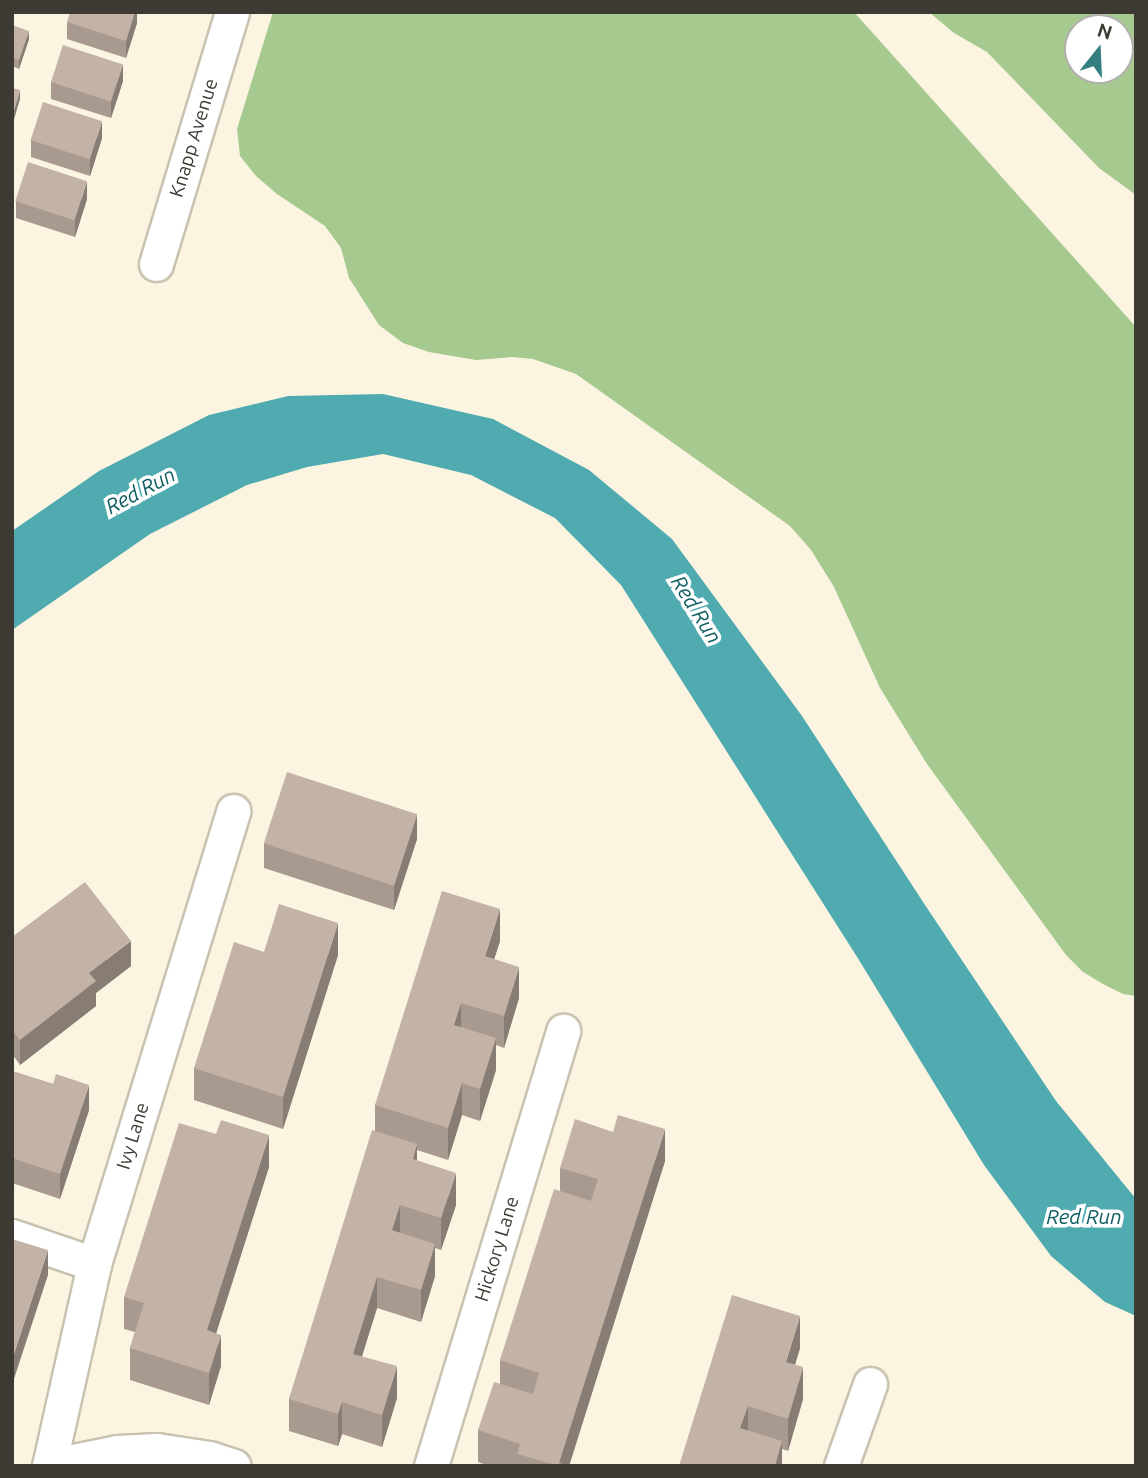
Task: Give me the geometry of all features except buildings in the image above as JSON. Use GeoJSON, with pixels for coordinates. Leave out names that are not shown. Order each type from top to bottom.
{"type":"FeatureCollection","features":[{"type":"Feature","properties":{"kind":"street","name":"Knapp Avenue"},"geometry":{"type":"LineString","coordinates":[[156,264],[232,12]]}},
{"type":"Feature","properties":{"kind":"street","name":"Ivy Lane"},"geometry":{"type":"LineString","coordinates":[[49,1466],[94,1264],[233,811]]}},
{"type":"Feature","properties":{"kind":"street","name":"Hickory Lane"},"geometry":{"type":"LineString","coordinates":[[431,1466],[563,1031]]}},
{"type":"Feature","properties":{"kind":"street"},"geometry":{"type":"LineString","coordinates":[[12,1236],[94,1264]]}},
{"type":"Feature","properties":{"kind":"street"},"geometry":{"type":"LineString","coordinates":[[841,1466],[870,1384]]}},
{"type":"Feature","properties":{"kind":"street"},"geometry":{"type":"LineString","coordinates":[[49,1466],[117,1452],[157,1450],[209,1458],[234,1466]]}},
{"type":"Feature","properties":{"kind":"green space"},"geometry":{"type":"Polygon","coordinates":[[[273,12],[854,12],[1136,327],[1136,996],[1123,994],[1103,984],[1083,972],[1066,955],[927,764],[880,688],[834,587],[811,550],[790,526],[576,374],[533,359],[512,357],[476,360],[429,352],[403,343],[379,325],[349,278],[341,248],[325,226],[277,194],[256,176],[240,156],[237,129],[273,12]]]}},
{"type":"Feature","properties":{"kind":"green space"},"geometry":{"type":"Polygon","coordinates":[[[929,12],[1136,12],[1136,195],[1099,168],[987,52],[954,33],[929,12]]]}},
{"type":"Feature","properties":{"kind":"water","name":"Red Run"},"geometry":{"type":"Polygon","coordinates":[[[383,394],[493,419],[589,470],[672,539],[802,716],[1056,1101],[1136,1199],[1136,1316],[1105,1302],[1051,1256],[984,1165],[859,960],[621,585],[555,518],[471,475],[383,454],[307,467],[247,485],[150,534],[12,630],[12,531],[99,471],[209,415],[288,396],[383,394]]]}}]}
